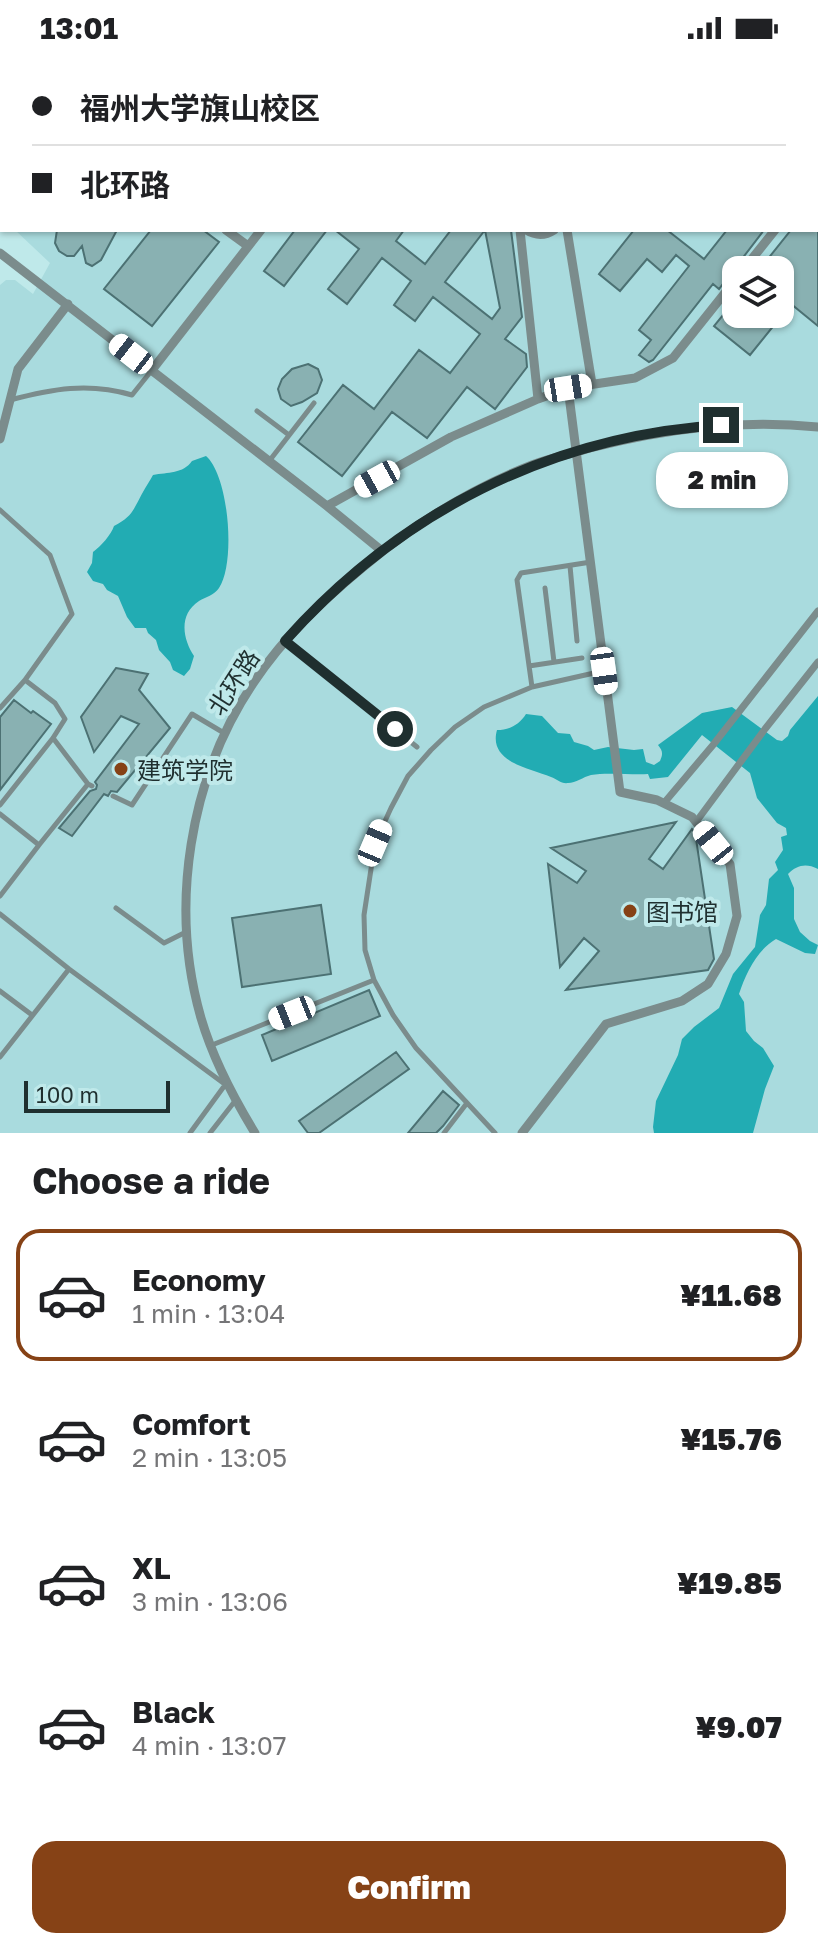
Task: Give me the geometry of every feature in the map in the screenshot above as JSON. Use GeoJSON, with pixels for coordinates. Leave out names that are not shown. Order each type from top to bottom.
{"type":"FeatureCollection","features":[{"type":"Feature","properties":{"kind":"street"},"geometry":{"type":"LineString","coordinates":[[229,232],[248,246]]}},
{"type":"Feature","properties":{"kind":"street"},"geometry":{"type":"LineString","coordinates":[[152,370],[259,232]]}},
{"type":"Feature","properties":{"kind":"street"},"geometry":{"type":"LineString","coordinates":[[523,232],[538,399]]}},
{"type":"Feature","properties":{"kind":"street"},"geometry":{"type":"LineString","coordinates":[[529,232],[538,235],[550,232]]}},
{"type":"Feature","properties":{"kind":"street"},"geometry":{"type":"LineString","coordinates":[[567,232],[592,384]]}},
{"type":"Feature","properties":{"kind":"street"},"geometry":{"type":"LineString","coordinates":[[754,256],[773,232]]}},
{"type":"Feature","properties":{"kind":"street"},"geometry":{"type":"LineString","coordinates":[[0,253],[382,551]]}},
{"type":"Feature","properties":{"kind":"street"},"geometry":{"type":"LineString","coordinates":[[327,506],[451,437],[538,399],[568,388],[635,378],[673,358],[722,297]]}},
{"type":"Feature","properties":{"kind":"street"},"geometry":{"type":"LineString","coordinates":[[0,439],[18,369],[68,304]]}},
{"type":"Feature","properties":{"kind":"street"},"geometry":{"type":"LineString","coordinates":[[522,1133],[606,1024],[682,1001],[708,984],[726,954],[737,916],[730,864],[692,817],[657,800],[620,792],[568,388]]}},
{"type":"Feature","properties":{"kind":"street","name":"北环路"},"geometry":{"type":"LineString","coordinates":[[255,1133],[226,1086],[201,1018],[187,931],[188,874],[196,815],[213,759],[254,681],[285,641],[331,593],[382,551],[430,518],[481,489],[535,464],[663,431],[692,427],[751,424],[818,427]]}},
{"type":"Feature","properties":{"kind":"street"},"geometry":{"type":"LineString","coordinates":[[664,803],[818,611]]}},
{"type":"Feature","properties":{"kind":"street"},"geometry":{"type":"LineString","coordinates":[[696,822],[818,662]]}},
{"type":"Feature","properties":{"kind":"lane"},"geometry":{"type":"LineString","coordinates":[[9,401],[50,390],[77,387],[132,395],[152,370]]}},
{"type":"Feature","properties":{"kind":"lane"},"geometry":{"type":"LineString","coordinates":[[269,461],[314,403]]}},
{"type":"Feature","properties":{"kind":"lane"},"geometry":{"type":"LineString","coordinates":[[257,411],[289,435]]}},
{"type":"Feature","properties":{"kind":"lane"},"geometry":{"type":"LineString","coordinates":[[0,510],[50,555],[72,614],[25,680],[0,708]]}},
{"type":"Feature","properties":{"kind":"lane"},"geometry":{"type":"LineString","coordinates":[[532,687],[517,580],[521,573],[591,562]]}},
{"type":"Feature","properties":{"kind":"lane"},"geometry":{"type":"LineString","coordinates":[[570,566],[577,641]]}},
{"type":"Feature","properties":{"kind":"lane"},"geometry":{"type":"LineString","coordinates":[[545,588],[554,662]]}},
{"type":"Feature","properties":{"kind":"lane"},"geometry":{"type":"LineString","coordinates":[[285,641],[417,747]]}},
{"type":"Feature","properties":{"kind":"lane"},"geometry":{"type":"LineString","coordinates":[[529,666],[582,658]]}},
{"type":"Feature","properties":{"kind":"lane"},"geometry":{"type":"LineString","coordinates":[[495,1133],[416,1048],[374,980],[365,950],[364,915],[375,843],[408,776],[455,727],[484,707],[532,687],[604,671]]}},
{"type":"Feature","properties":{"kind":"lane"},"geometry":{"type":"LineString","coordinates":[[0,805],[65,719],[55,703],[25,680]]}},
{"type":"Feature","properties":{"kind":"lane"},"geometry":{"type":"LineString","coordinates":[[113,796],[132,805],[192,714],[224,733]]}},
{"type":"Feature","properties":{"kind":"lane"},"geometry":{"type":"LineString","coordinates":[[0,896],[90,785],[53,738]]}},
{"type":"Feature","properties":{"kind":"lane"},"geometry":{"type":"LineString","coordinates":[[0,814],[39,845]]}},
{"type":"Feature","properties":{"kind":"lane"},"geometry":{"type":"LineString","coordinates":[[116,908],[164,943],[187,931]]}},
{"type":"Feature","properties":{"kind":"lane"},"geometry":{"type":"LineString","coordinates":[[0,914],[226,1086],[190,1133]]}},
{"type":"Feature","properties":{"kind":"lane"},"geometry":{"type":"LineString","coordinates":[[0,1057],[69,969]]}},
{"type":"Feature","properties":{"kind":"lane"},"geometry":{"type":"LineString","coordinates":[[211,1046],[374,980]]}},
{"type":"Feature","properties":{"kind":"lane"},"geometry":{"type":"LineString","coordinates":[[0,991],[32,1015]]}},
{"type":"Feature","properties":{"kind":"lane"},"geometry":{"type":"LineString","coordinates":[[210,1133],[235,1100]]}},
{"type":"Feature","properties":{"kind":"lane"},"geometry":{"type":"LineString","coordinates":[[444,1133],[467,1103]]}},
{"type":"Feature","properties":{"kind":"shaded area"},"geometry":{"type":"Polygon","coordinates":[[[17,232],[818,232],[818,1133],[0,1133],[0,285],[6,280],[15,280],[33,294],[50,263],[17,232]]]}},
{"type":"Feature","properties":{"kind":"water"},"geometry":{"type":"Polygon","coordinates":[[[206,456],[214,466],[225,500],[227,560],[219,588],[192,607],[185,620],[185,635],[194,656],[184,676],[173,670],[146,628],[135,628],[118,596],[103,584],[93,581],[87,572],[93,552],[114,526],[132,512],[153,475],[180,470],[206,456]]]}},
{"type":"Feature","properties":{"kind":"water"},"geometry":{"type":"Polygon","coordinates":[[[818,696],[818,869],[802,866],[788,874],[794,888],[794,919],[800,932],[818,945],[815,954],[805,953],[776,939],[763,949],[753,963],[739,994],[744,1002],[746,1031],[763,1048],[774,1066],[753,1133],[654,1133],[656,1101],[678,1055],[682,1039],[719,1008],[733,974],[755,947],[769,879],[778,870],[775,862],[783,850],[781,837],[787,835],[786,828],[777,823],[757,798],[750,773],[702,735],[668,777],[650,779],[648,774],[604,774],[566,783],[504,757],[496,741],[497,730],[513,726],[526,714],[542,716],[558,733],[570,734],[574,742],[594,750],[608,747],[643,749],[646,762],[654,765],[662,756],[658,745],[702,713],[732,707],[782,741],[818,696]]]}},
{"type":"Feature","properties":{"kind":"building"},"geometry":{"type":"Polygon","coordinates":[[[57,232],[116,232],[101,260],[92,266],[86,263],[82,246],[74,256],[67,256],[59,251],[55,243],[57,232]]]}},
{"type":"Feature","properties":{"kind":"building"},"geometry":{"type":"Polygon","coordinates":[[[149,232],[206,232],[219,242],[152,326],[104,289],[149,232]]]}},
{"type":"Feature","properties":{"kind":"building"},"geometry":{"type":"Polygon","coordinates":[[[293,232],[325,232],[284,286],[264,271],[293,232]]]}},
{"type":"Feature","properties":{"kind":"building"},"geometry":{"type":"Polygon","coordinates":[[[338,232],[403,232],[396,241],[425,264],[449,232],[483,232],[445,282],[492,319],[500,308],[485,232],[511,232],[522,317],[505,339],[526,354],[527,367],[495,409],[467,387],[427,438],[392,412],[342,476],[298,442],[343,385],[374,409],[419,350],[450,373],[480,334],[433,297],[415,321],[394,305],[411,281],[382,258],[347,304],[328,289],[359,249],[338,232]]]}},
{"type":"Feature","properties":{"kind":"building"},"geometry":{"type":"Polygon","coordinates":[[[632,232],[670,232],[704,259],[725,232],[762,232],[744,256],[722,256],[722,285],[719,289],[713,284],[649,362],[639,355],[651,340],[639,330],[689,266],[676,255],[662,272],[647,259],[620,291],[599,274],[632,232]]]}},
{"type":"Feature","properties":{"kind":"building"},"geometry":{"type":"Polygon","coordinates":[[[789,232],[818,232],[818,326],[794,306],[794,256],[770,256],[789,232]]]}},
{"type":"Feature","properties":{"kind":"building"},"geometry":{"type":"Polygon","coordinates":[[[722,316],[722,328],[772,328],[750,355],[714,326],[722,316]]]}},
{"type":"Feature","properties":{"kind":"building"},"geometry":{"type":"Polygon","coordinates":[[[308,364],[318,369],[322,380],[317,393],[291,406],[281,399],[278,389],[282,379],[292,369],[308,364]]]}},
{"type":"Feature","properties":{"kind":"building","name":"建筑学院"},"geometry":{"type":"Polygon","coordinates":[[[116,668],[148,674],[139,690],[170,728],[117,792],[111,791],[108,796],[104,794],[72,836],[59,828],[90,791],[96,789],[95,782],[139,724],[121,716],[94,752],[81,717],[116,668]]]}},
{"type":"Feature","properties":{"kind":"building"},"geometry":{"type":"Polygon","coordinates":[[[14,700],[51,724],[0,790],[0,717],[14,700]]]}},
{"type":"Feature","properties":{"kind":"building","name":"图书馆"},"geometry":{"type":"Polygon","coordinates":[[[676,822],[649,859],[663,869],[692,829],[695,832],[714,959],[708,970],[566,990],[599,951],[584,938],[560,967],[548,864],[577,883],[586,871],[551,848],[676,822]]]}},
{"type":"Feature","properties":{"kind":"building"},"geometry":{"type":"Polygon","coordinates":[[[321,905],[331,974],[242,987],[232,918],[321,905]]]}},
{"type":"Feature","properties":{"kind":"building"},"geometry":{"type":"Polygon","coordinates":[[[369,990],[380,1016],[272,1061],[262,1035],[369,990]]]}},
{"type":"Feature","properties":{"kind":"building"},"geometry":{"type":"Polygon","coordinates":[[[396,1052],[409,1069],[319,1133],[308,1133],[299,1121],[396,1052]]]}},
{"type":"Feature","properties":{"kind":"building"},"geometry":{"type":"Polygon","coordinates":[[[443,1091],[459,1105],[443,1126],[436,1133],[408,1133],[443,1091]]]}},
{"type":"Feature","properties":{"kind":"place","name":"建筑学院"},"geometry":{"type":"Point","coordinates":[121,769]}},
{"type":"Feature","properties":{"kind":"place","name":"图书馆"},"geometry":{"type":"Point","coordinates":[630,911]}},
{"type":"Feature","properties":{"kind":"route"},"geometry":{"type":"LineString","coordinates":[[395,729],[285,641],[331,593],[405,534],[507,476],[535,464],[606,444],[663,431],[721,425]]}}]}
